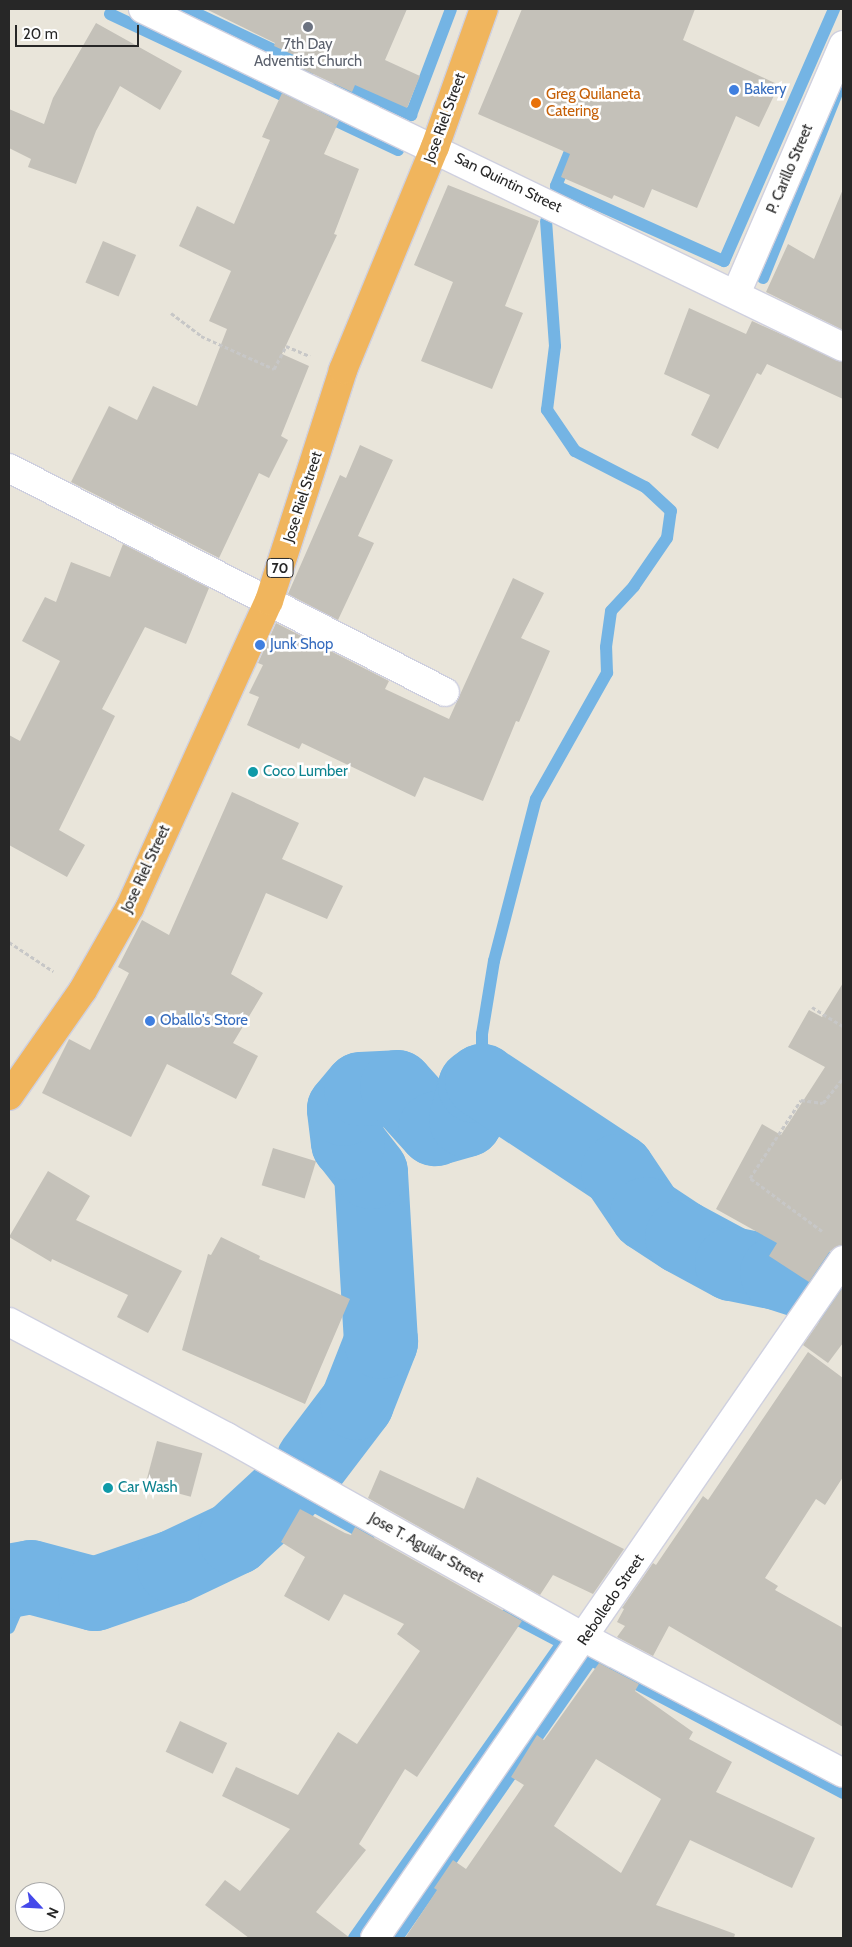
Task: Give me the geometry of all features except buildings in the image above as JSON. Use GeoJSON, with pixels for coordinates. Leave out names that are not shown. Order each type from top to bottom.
{"type":"FeatureCollection","features":[{"type":"Feature","properties":{"kind":"highway","name":"Jose Riel Street"},"geometry":{"type":"LineString","coordinates":[[9,1096],[83,990],[130,907],[269,601],[343,370],[435,147],[484,9]]}},
{"type":"Feature","properties":{"kind":"street","name":"San Quintin Street"},"geometry":{"type":"LineString","coordinates":[[144,9],[435,147],[843,347]]}},
{"type":"Feature","properties":{"kind":"street","name":"P. Carillo Street"},"geometry":{"type":"LineString","coordinates":[[736,294],[843,45]]}},
{"type":"Feature","properties":{"kind":"street"},"geometry":{"type":"LineString","coordinates":[[9,468],[445,692]]}},
{"type":"Feature","properties":{"kind":"street","name":"Rebolledo Street"},"geometry":{"type":"LineString","coordinates":[[375,1938],[585,1638],[799,1319],[843,1260]]}},
{"type":"Feature","properties":{"kind":"street","name":"Jose T. Aguilar Street"},"geometry":{"type":"LineString","coordinates":[[9,1322],[227,1437],[585,1638],[843,1774]]}},
{"type":"Feature","properties":{"kind":"path"},"geometry":{"type":"LineString","coordinates":[[171,313],[201,336],[274,369],[286,346],[343,370]]}},
{"type":"Feature","properties":{"kind":"path"},"geometry":{"type":"LineString","coordinates":[[9,942],[83,990]]}},
{"type":"Feature","properties":{"kind":"path"},"geometry":{"type":"LineString","coordinates":[[812,1007],[843,1026]]}},
{"type":"Feature","properties":{"kind":"path"},"geometry":{"type":"LineString","coordinates":[[828,1235],[750,1178],[801,1100],[823,1103],[843,1078]]}},
{"type":"Feature","properties":{"kind":"waterway"},"geometry":{"type":"LineString","coordinates":[[187,9],[312,68]]}},
{"type":"Feature","properties":{"kind":"waterway"},"geometry":{"type":"LineString","coordinates":[[339,81],[411,115],[451,9]]}},
{"type":"Feature","properties":{"kind":"waterway"},"geometry":{"type":"LineString","coordinates":[[575,139],[556,186],[724,261],[834,9]]}},
{"type":"Feature","properties":{"kind":"waterway"},"geometry":{"type":"LineString","coordinates":[[110,14],[297,102]]}},
{"type":"Feature","properties":{"kind":"waterway"},"geometry":{"type":"LineString","coordinates":[[763,278],[843,78]]}},
{"type":"Feature","properties":{"kind":"waterway"},"geometry":{"type":"LineString","coordinates":[[324,115],[398,150]]}},
{"type":"Feature","properties":{"kind":"waterway"},"geometry":{"type":"LineString","coordinates":[[482,1081],[482,1034],[494,961],[536,799],[607,673],[606,647],[611,611],[634,586],[667,538],[671,511],[645,487],[575,451],[547,410],[555,346],[546,221]]}},
{"type":"Feature","properties":{"kind":"waterway"},"geometry":{"type":"LineString","coordinates":[[313,1461],[357,1403],[381,1342],[371,1172],[348,1143],[344,1109],[361,1089],[397,1087],[435,1129],[466,1120],[475,1086],[482,1081],[618,1171],[647,1214],[682,1237],[732,1264],[777,1273],[815,1285]]}},
{"type":"Feature","properties":{"kind":"waterway"},"geometry":{"type":"LineString","coordinates":[[286,1491],[368,1536]]}},
{"type":"Feature","properties":{"kind":"waterway"},"geometry":{"type":"LineString","coordinates":[[9,1581],[31,1577],[95,1594],[174,1567],[235,1538],[286,1491]]}},
{"type":"Feature","properties":{"kind":"waterway"},"geometry":{"type":"LineString","coordinates":[[9,1628],[31,1577]]}},
{"type":"Feature","properties":{"kind":"waterway"},"geometry":{"type":"LineString","coordinates":[[354,1938],[562,1643],[507,1614]]}},
{"type":"Feature","properties":{"kind":"waterway"},"geometry":{"type":"LineString","coordinates":[[397,1938],[591,1660],[843,1793]]}},
{"type":"Feature","properties":{"kind":"place","name":"7th Day Adventist Church"},"geometry":{"type":"Point","coordinates":[308,27]}},
{"type":"Feature","properties":{"kind":"place","name":"Bakery"},"geometry":{"type":"Point","coordinates":[734,90]}},
{"type":"Feature","properties":{"kind":"place","name":"Greg Quilaneta Catering"},"geometry":{"type":"Point","coordinates":[536,103]}},
{"type":"Feature","properties":{"kind":"place","name":"Junk Shop"},"geometry":{"type":"Point","coordinates":[260,645]}},
{"type":"Feature","properties":{"kind":"place","name":"Coco Lumber"},"geometry":{"type":"Point","coordinates":[253,772]}},
{"type":"Feature","properties":{"kind":"place","name":"Oballo's Store"},"geometry":{"type":"Point","coordinates":[150,1021]}},
{"type":"Feature","properties":{"kind":"place","name":"Car Wash"},"geometry":{"type":"Point","coordinates":[108,1488]}}]}
